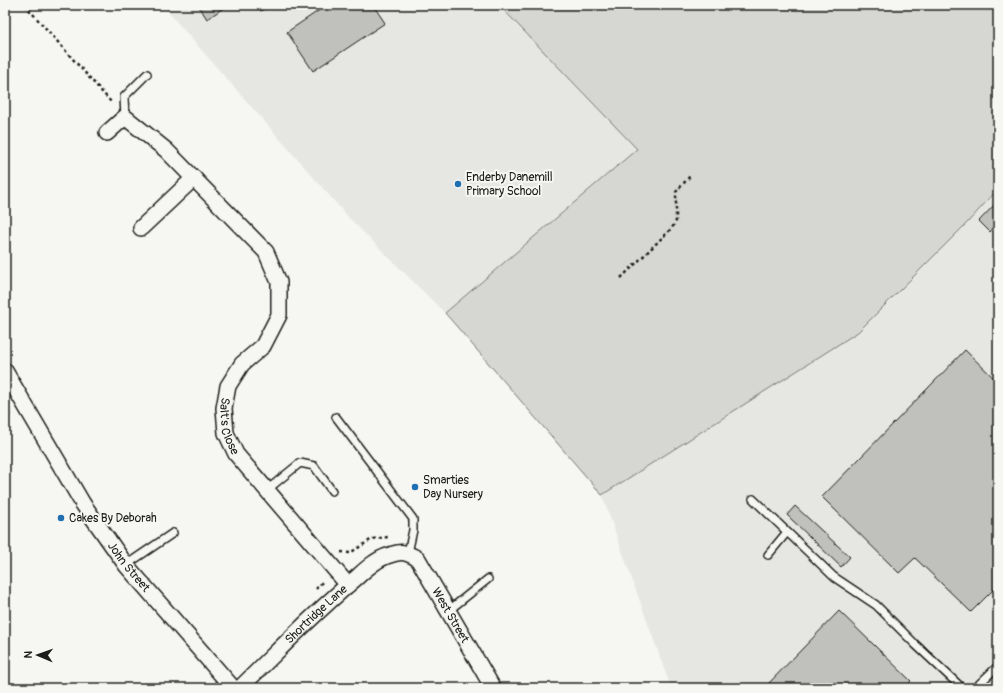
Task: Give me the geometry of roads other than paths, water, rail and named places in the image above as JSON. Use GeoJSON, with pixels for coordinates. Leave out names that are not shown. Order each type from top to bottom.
{"type":"FeatureCollection","features":[{"type":"Feature","properties":{"kind":"street"},"geometry":{"type":"LineString","coordinates":[[107,133],[125,117]]}},
{"type":"Feature","properties":{"kind":"street","name":"Salt's Close"},"geometry":{"type":"LineString","coordinates":[[125,117],[166,150],[266,252],[279,282],[279,315],[263,346],[242,364],[228,386],[224,408],[226,433],[236,454],[348,585]]}},
{"type":"Feature","properties":{"kind":"street"},"geometry":{"type":"LineString","coordinates":[[141,228],[194,178]]}},
{"type":"Feature","properties":{"kind":"street","name":"John Street"},"geometry":{"type":"LineString","coordinates":[[5,371],[83,504],[126,565],[233,688]]}},
{"type":"Feature","properties":{"kind":"street","name":"Shortridge Lane"},"geometry":{"type":"LineString","coordinates":[[240,688],[309,620],[373,564],[385,556],[406,549]]}},
{"type":"Feature","properties":{"kind":"street","name":"West Street"},"geometry":{"type":"LineString","coordinates":[[406,549],[418,559],[493,688]]}},
{"type":"Feature","properties":{"kind":"lane"},"geometry":{"type":"LineString","coordinates":[[125,117],[124,97],[146,74]]}},
{"type":"Feature","properties":{"kind":"lane"},"geometry":{"type":"LineString","coordinates":[[336,417],[413,519],[413,530],[406,549]]}},
{"type":"Feature","properties":{"kind":"lane"},"geometry":{"type":"LineString","coordinates":[[267,490],[300,463],[314,466],[332,491]]}},
{"type":"Feature","properties":{"kind":"lane"},"geometry":{"type":"LineString","coordinates":[[753,499],[834,577],[876,605],[962,688]]}},
{"type":"Feature","properties":{"kind":"lane"},"geometry":{"type":"LineString","coordinates":[[768,555],[787,532]]}},
{"type":"Feature","properties":{"kind":"lane"},"geometry":{"type":"LineString","coordinates":[[126,565],[173,533]]}},
{"type":"Feature","properties":{"kind":"lane"},"geometry":{"type":"LineString","coordinates":[[448,611],[488,579]]}},
{"type":"Feature","properties":{"kind":"lane"},"geometry":{"type":"LineString","coordinates":[[975,688],[998,666]]}},
{"type":"Feature","properties":{"kind":"place","name":"Enderby Danemill Primary School"},"geometry":{"type":"Point","coordinates":[458,184]}},
{"type":"Feature","properties":{"kind":"place","name":"Smarties Day Nursery"},"geometry":{"type":"Point","coordinates":[415,487]}},
{"type":"Feature","properties":{"kind":"place","name":"Cakes By Deborah"},"geometry":{"type":"Point","coordinates":[61,518]}}]}
